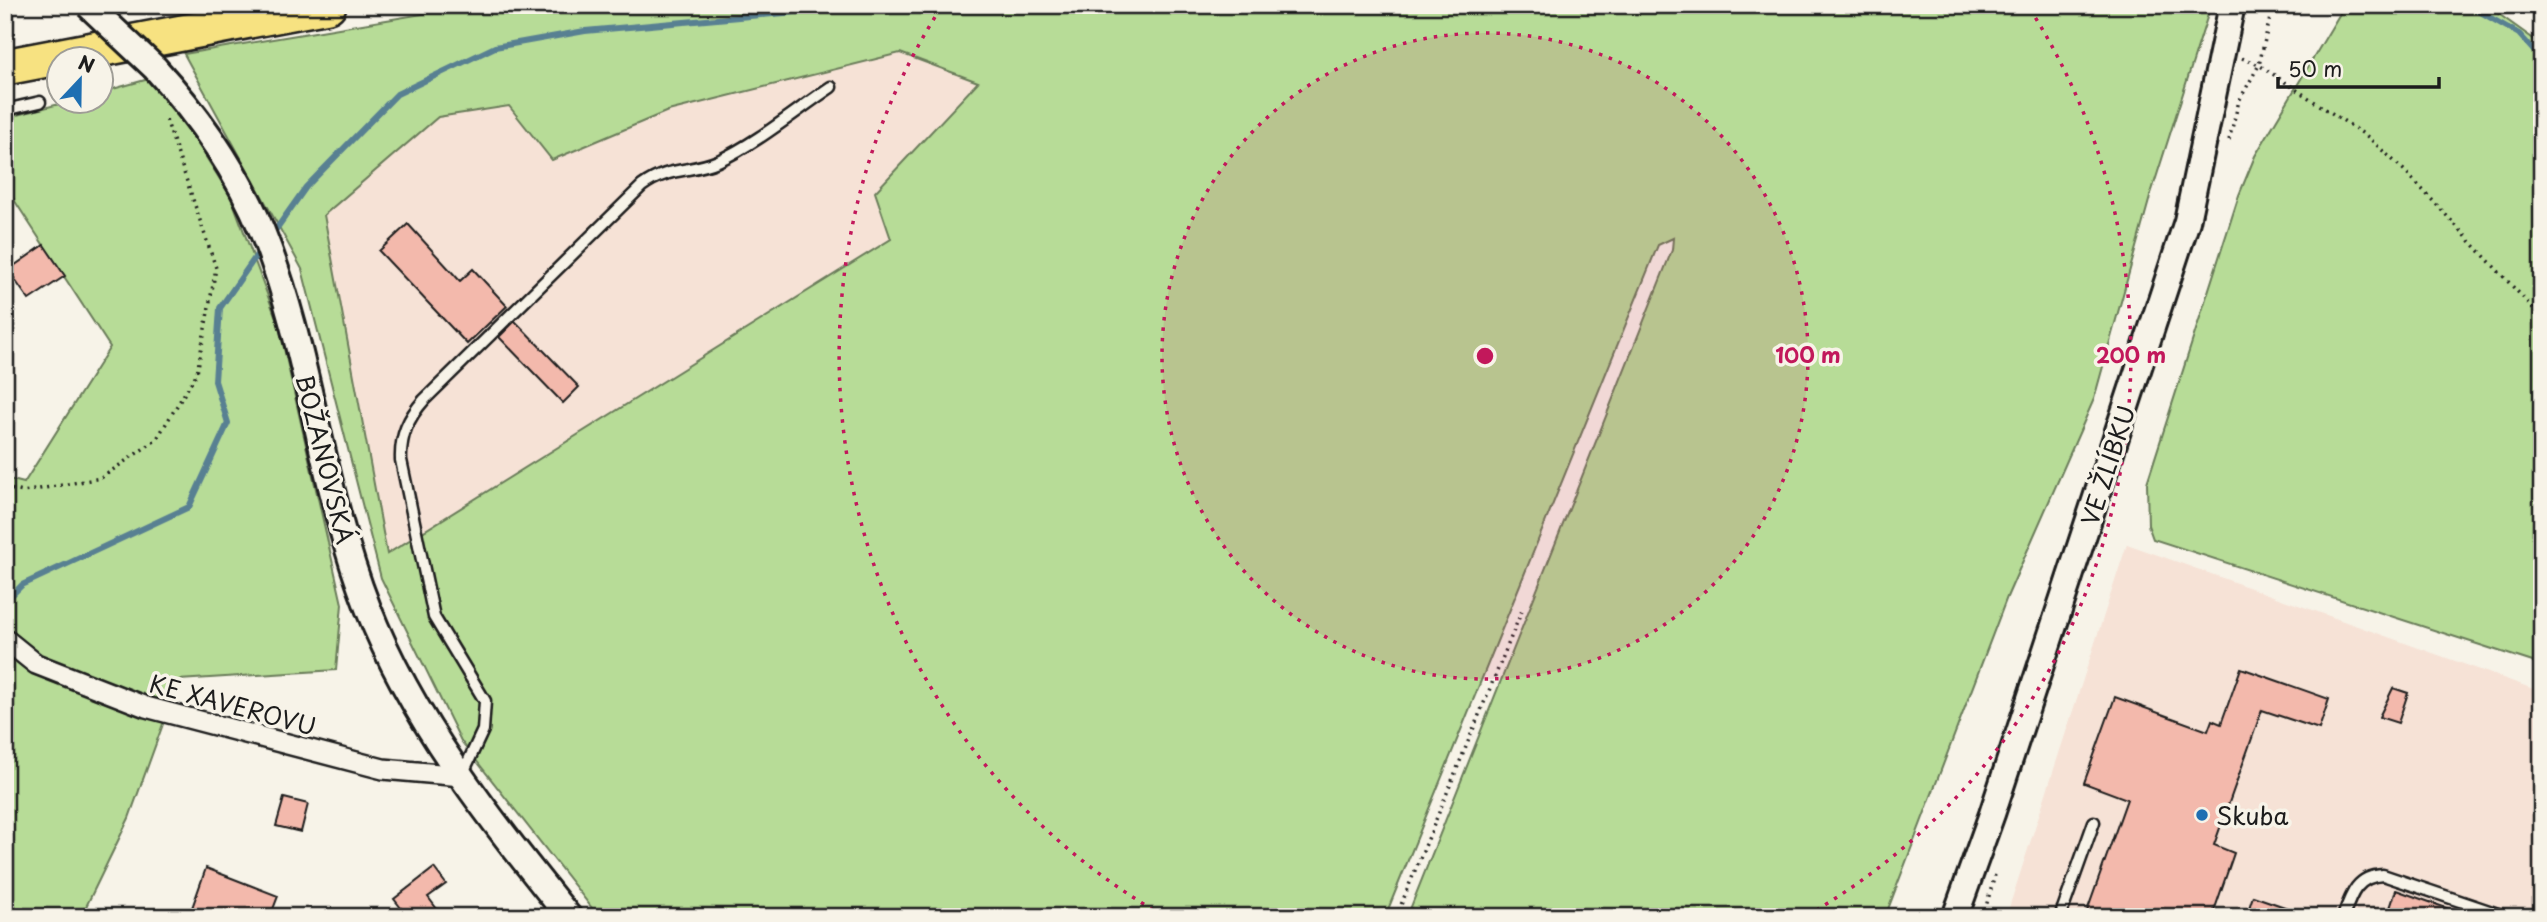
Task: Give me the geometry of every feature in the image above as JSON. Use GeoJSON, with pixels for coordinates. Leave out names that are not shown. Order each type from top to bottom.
{"type":"FeatureCollection","features":[{"type":"Feature","properties":{"kind":"highway"},"geometry":{"type":"LineString","coordinates":[[5,67],[328,5]]}},
{"type":"Feature","properties":{"kind":"street","name":"BOŽANOVSKÁ"},"geometry":{"type":"LineString","coordinates":[[89,5],[160,73],[204,127],[235,178],[270,252],[292,322],[343,530],[367,606],[389,659],[416,710],[462,776],[512,846],[569,917]]}},
{"type":"Feature","properties":{"kind":"street","name":"VE ŽLÍBKU"},"geometry":{"type":"LineString","coordinates":[[1955,917],[1992,814],[2187,221],[2232,5]]}},
{"type":"Feature","properties":{"kind":"street","name":"KE XAVEROVU"},"geometry":{"type":"LineString","coordinates":[[5,639],[36,664],[146,707],[383,769],[462,776]]}},
{"type":"Feature","properties":{"kind":"lane"},"geometry":{"type":"LineString","coordinates":[[462,776],[484,730],[485,701],[442,635],[429,599],[401,460],[400,447],[408,423],[433,390],[642,186],[666,171],[693,169],[717,161],[831,88]]}},
{"type":"Feature","properties":{"kind":"lane"},"geometry":{"type":"LineString","coordinates":[[5,110],[40,102]]}},
{"type":"Feature","properties":{"kind":"lane"},"geometry":{"type":"LineString","coordinates":[[2060,917],[2094,822]]}},
{"type":"Feature","properties":{"kind":"lane"},"geometry":{"type":"LineString","coordinates":[[2343,917],[2355,887],[2363,879],[2383,875],[2507,917]]}},
{"type":"Feature","properties":{"kind":"path"},"geometry":{"type":"LineString","coordinates":[[2270,18],[2273,5]]}},
{"type":"Feature","properties":{"kind":"path"},"geometry":{"type":"LineString","coordinates":[[2222,51],[2259,65],[2368,137],[2406,172],[2542,318]]}},
{"type":"Feature","properties":{"kind":"path"},"geometry":{"type":"LineString","coordinates":[[5,488],[23,492],[101,478],[156,440],[197,373],[216,268],[163,109],[160,73]]}},
{"type":"Feature","properties":{"kind":"path"},"geometry":{"type":"LineString","coordinates":[[1396,917],[1523,608]]}},
{"type":"Feature","properties":{"kind":"shaded area"},"geometry":{"type":"Polygon","coordinates":[[[900,52],[979,82],[875,192],[891,239],[387,555],[324,215],[438,117],[509,106],[552,160],[668,111],[900,52]]]}},
{"type":"Feature","properties":{"kind":"shaded area"},"geometry":{"type":"Polygon","coordinates":[[[2127,544],[2542,692],[2542,917],[2006,917],[2127,544]]]}},
{"type":"Feature","properties":{"kind":"green space"},"geometry":{"type":"Polygon","coordinates":[[[476,5],[1581,5],[1523,11],[1609,5],[2211,5],[2150,197],[2094,399],[2007,597],[1885,917],[1407,917],[1672,250],[1673,238],[1658,245],[1385,917],[599,917],[461,741],[381,578],[302,269],[184,54],[476,5]],[[900,53],[668,111],[552,160],[509,106],[438,117],[324,215],[387,554],[891,239],[875,192],[978,82],[900,53]]]}},
{"type":"Feature","properties":{"kind":"green space"},"geometry":{"type":"Polygon","coordinates":[[[2345,5],[2486,5],[2542,45],[2542,665],[2153,539],[2148,525],[2147,483],[2239,195],[2255,156],[2345,5]]]}},
{"type":"Feature","properties":{"kind":"green space"},"geometry":{"type":"Polygon","coordinates":[[[156,77],[231,197],[279,326],[342,604],[336,670],[179,680],[129,818],[81,917],[5,917],[5,478],[24,483],[110,347],[5,186],[5,118],[46,107],[46,116],[116,116],[116,88],[156,77]]]}},
{"type":"Feature","properties":{"kind":"building"},"geometry":{"type":"Polygon","coordinates":[[[408,224],[460,281],[473,269],[507,306],[467,344],[379,251],[408,224]]]}},
{"type":"Feature","properties":{"kind":"building"},"geometry":{"type":"Polygon","coordinates":[[[44,245],[65,276],[29,300],[8,270],[44,245]]]}},
{"type":"Feature","properties":{"kind":"building"},"geometry":{"type":"Polygon","coordinates":[[[515,321],[579,387],[563,403],[499,337],[515,321]]]}},
{"type":"Feature","properties":{"kind":"building"},"geometry":{"type":"Polygon","coordinates":[[[2241,668],[2329,699],[2319,729],[2262,710],[2214,845],[2234,853],[2212,917],[2085,917],[2127,799],[2084,783],[2115,697],[2208,731],[2212,720],[2221,724],[2241,668]]]}},
{"type":"Feature","properties":{"kind":"building"},"geometry":{"type":"Polygon","coordinates":[[[2393,688],[2408,693],[2398,723],[2379,717],[2393,688]]]}},
{"type":"Feature","properties":{"kind":"building"},"geometry":{"type":"Polygon","coordinates":[[[284,798],[308,804],[301,832],[276,826],[284,798]]]}},
{"type":"Feature","properties":{"kind":"building"},"geometry":{"type":"Polygon","coordinates":[[[206,868],[278,896],[270,917],[212,917],[192,908],[206,868]]]}},
{"type":"Feature","properties":{"kind":"building"},"geometry":{"type":"Polygon","coordinates":[[[434,868],[446,884],[428,897],[443,917],[408,917],[394,899],[434,868]]]}},
{"type":"Feature","properties":{"kind":"building"},"geometry":{"type":"Polygon","coordinates":[[[2396,890],[2463,914],[2463,917],[2387,917],[2396,890]]]}},
{"type":"Feature","properties":{"kind":"building"},"geometry":{"type":"Polygon","coordinates":[[[2253,896],[2305,914],[2304,917],[2246,917],[2253,896]]]}},
{"type":"Feature","properties":{"kind":"waterway"},"geometry":{"type":"LineString","coordinates":[[272,235],[306,187],[397,94],[495,47],[585,31],[872,5]]}},
{"type":"Feature","properties":{"kind":"waterway"},"geometry":{"type":"LineString","coordinates":[[1225,5],[1323,9],[1430,5]]}},
{"type":"Feature","properties":{"kind":"waterway"},"geometry":{"type":"LineString","coordinates":[[2468,5],[2519,34],[2542,60]]}},
{"type":"Feature","properties":{"kind":"waterway"},"geometry":{"type":"LineString","coordinates":[[5,602],[22,585],[189,507],[228,423],[215,381],[220,308],[261,249]]}},
{"type":"Feature","properties":{"kind":"place","name":"Skuba"},"geometry":{"type":"Point","coordinates":[2202,815]}}]}
